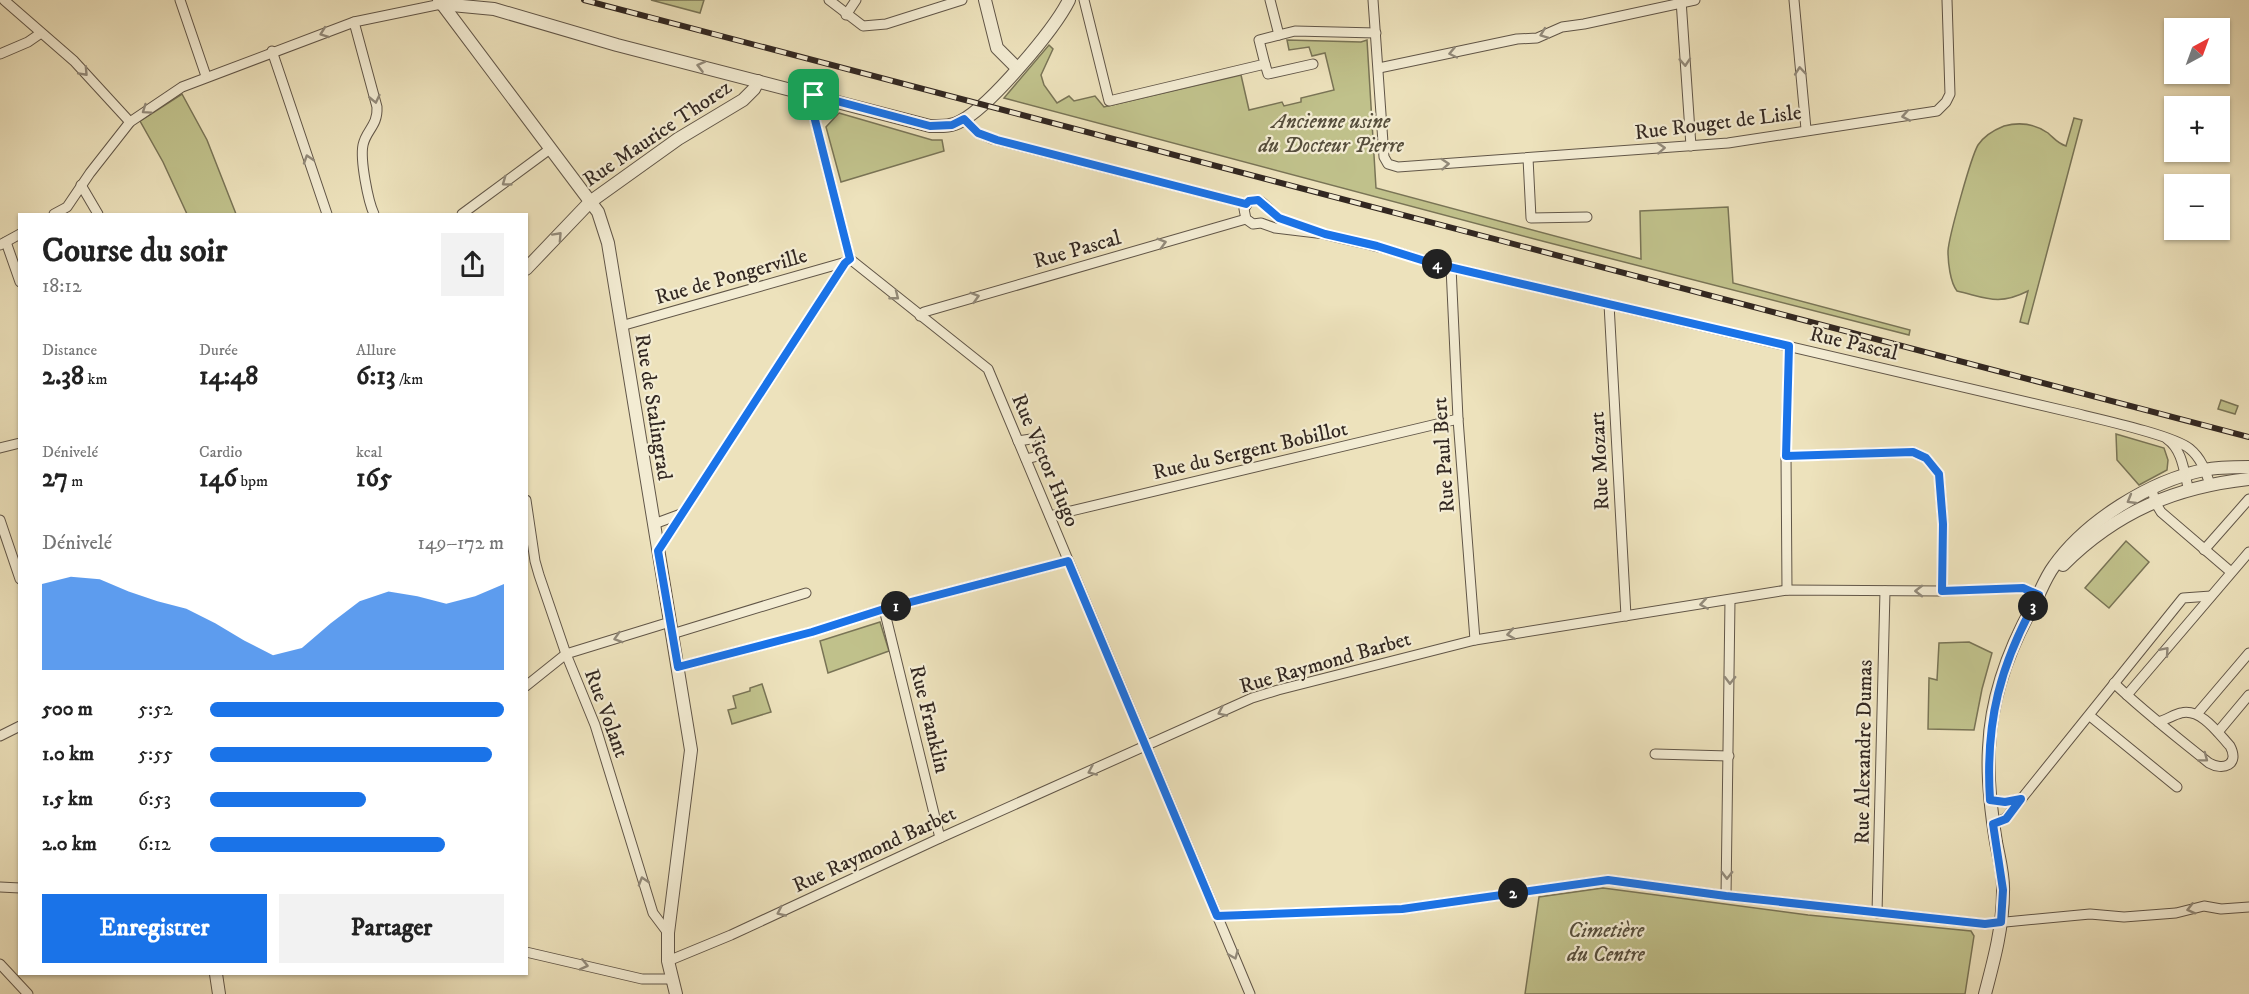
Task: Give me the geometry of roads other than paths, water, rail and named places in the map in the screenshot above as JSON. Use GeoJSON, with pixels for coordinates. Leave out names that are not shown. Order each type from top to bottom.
{"type":"FeatureCollection","features":[{"type":"Feature","properties":{"kind":"street"},"geometry":{"type":"LineString","coordinates":[[4,0],[74,61],[130,122]]}},
{"type":"Feature","properties":{"kind":"street"},"geometry":{"type":"LineString","coordinates":[[180,0],[206,76]]}},
{"type":"Feature","properties":{"kind":"street"},"geometry":{"type":"LineString","coordinates":[[830,0],[846,15],[863,26],[886,24],[962,0]]}},
{"type":"Feature","properties":{"kind":"street"},"geometry":{"type":"LineString","coordinates":[[846,15],[856,0]]}},
{"type":"Feature","properties":{"kind":"street"},"geometry":{"type":"LineString","coordinates":[[984,0],[997,48],[1017,68]]}},
{"type":"Feature","properties":{"kind":"street"},"geometry":{"type":"LineString","coordinates":[[56,213],[67,207],[81,185],[130,122],[182,87],[272,51],[354,22],[440,2],[494,9],[617,45],[930,126],[952,125],[977,109],[1050,30],[1069,0]]}},
{"type":"Feature","properties":{"kind":"street"},"geometry":{"type":"LineString","coordinates":[[1084,0],[1109,101],[1265,64]]}},
{"type":"Feature","properties":{"kind":"street"},"geometry":{"type":"LineString","coordinates":[[1270,0],[1279,35]]}},
{"type":"Feature","properties":{"kind":"street"},"geometry":{"type":"LineString","coordinates":[[1373,0],[1379,68],[1517,39],[1537,38],[1562,27],[1695,0]]}},
{"type":"Feature","properties":{"kind":"street"},"geometry":{"type":"LineString","coordinates":[[1794,0],[1806,129]]}},
{"type":"Feature","properties":{"kind":"street","name":"Rue Rouget de Lisle"},"geometry":{"type":"LineString","coordinates":[[1379,68],[1384,157],[1388,164],[1403,166],[1691,146],[1794,134],[1806,129],[1872,122],[1937,111],[1946,102],[1949,88],[1947,0]]}},
{"type":"Feature","properties":{"kind":"street","name":"Rue de Stalingrad"},"geometry":{"type":"LineString","coordinates":[[440,2],[590,202],[601,219],[608,243],[691,750],[668,933],[668,962],[676,994]]}},
{"type":"Feature","properties":{"kind":"street"},"geometry":{"type":"LineString","coordinates":[[1681,2],[1691,146]]}},
{"type":"Feature","properties":{"kind":"street"},"geometry":{"type":"LineString","coordinates":[[354,22],[377,107],[377,119],[363,147],[367,194],[374,213]]}},
{"type":"Feature","properties":{"kind":"street"},"geometry":{"type":"LineString","coordinates":[[1313,64],[1268,74],[1259,40],[1295,31],[1376,33]]}},
{"type":"Feature","properties":{"kind":"street"},"geometry":{"type":"LineString","coordinates":[[0,54],[28,42],[40,33]]}},
{"type":"Feature","properties":{"kind":"street"},"geometry":{"type":"LineString","coordinates":[[272,51],[327,213]]}},
{"type":"Feature","properties":{"kind":"street","name":"Rue Maurice Thorez"},"geometry":{"type":"LineString","coordinates":[[528,267],[590,202],[678,138],[743,100],[754,89],[758,81]]}},
{"type":"Feature","properties":{"kind":"street"},"geometry":{"type":"LineString","coordinates":[[658,551],[848,261],[813,112],[814,95]]}},
{"type":"Feature","properties":{"kind":"street"},"geometry":{"type":"LineString","coordinates":[[964,119],[978,133],[992,139],[1246,204],[1243,212],[1246,219]]}},
{"type":"Feature","properties":{"kind":"street"},"geometry":{"type":"LineString","coordinates":[[463,213],[550,149]]}},
{"type":"Feature","properties":{"kind":"street"},"geometry":{"type":"LineString","coordinates":[[1528,158],[1531,218],[1587,217]]}},
{"type":"Feature","properties":{"kind":"street"},"geometry":{"type":"LineString","coordinates":[[81,185],[97,213]]}},
{"type":"Feature","properties":{"kind":"street","name":"Rue Pascal"},"geometry":{"type":"LineString","coordinates":[[1246,204],[1249,201],[1258,200],[1279,218],[1325,234],[1450,267],[2070,412],[2165,438],[2182,443],[2191,449],[2205,470],[2210,485]]}},
{"type":"Feature","properties":{"kind":"street"},"geometry":{"type":"LineString","coordinates":[[1261,223],[1265,220],[1268,210]]}},
{"type":"Feature","properties":{"kind":"street","name":"Rue Pascal"},"geometry":{"type":"LineString","coordinates":[[921,316],[924,312],[1246,219],[1252,224],[1261,223],[1275,228],[1325,234]]}},
{"type":"Feature","properties":{"kind":"street"},"geometry":{"type":"LineString","coordinates":[[18,235],[3,243],[18,277]]}},
{"type":"Feature","properties":{"kind":"street","name":"Rue Victor Hugo"},"geometry":{"type":"LineString","coordinates":[[848,261],[987,369],[1250,994]]}},
{"type":"Feature","properties":{"kind":"street","name":"Rue de Pongerville"},"geometry":{"type":"LineString","coordinates":[[621,326],[848,261]]}},
{"type":"Feature","properties":{"kind":"street","name":"Rue Paul Bert"},"geometry":{"type":"LineString","coordinates":[[1450,267],[1458,419],[1475,640]]}},
{"type":"Feature","properties":{"kind":"street","name":"Rue Mozart"},"geometry":{"type":"LineString","coordinates":[[1609,304],[1626,616]]}},
{"type":"Feature","properties":{"kind":"street"},"geometry":{"type":"LineString","coordinates":[[1787,590],[1786,456],[1789,346]]}},
{"type":"Feature","properties":{"kind":"street","name":"Rue du Sergent Bobillot"},"geometry":{"type":"LineString","coordinates":[[1050,516],[1458,419]]}},
{"type":"Feature","properties":{"kind":"street"},"geometry":{"type":"LineString","coordinates":[[2165,438],[2172,443],[2180,456],[2189,491]]}},
{"type":"Feature","properties":{"kind":"street"},"geometry":{"type":"LineString","coordinates":[[1018,441],[1031,439]]}},
{"type":"Feature","properties":{"kind":"street"},"geometry":{"type":"LineString","coordinates":[[0,448],[18,444]]}},
{"type":"Feature","properties":{"kind":"street"},"geometry":{"type":"LineString","coordinates":[[1786,456],[1913,452],[1926,458],[1939,474],[1943,524],[1942,591]]}},
{"type":"Feature","properties":{"kind":"street"},"geometry":{"type":"LineString","coordinates":[[1026,459],[1038,456]]}},
{"type":"Feature","properties":{"kind":"street"},"geometry":{"type":"LineString","coordinates":[[1985,994],[1998,943],[2003,890],[1990,800],[1989,746],[1994,709],[2013,646],[2052,568],[2084,533],[2113,510],[2152,489],[2184,475],[2205,470],[2249,467]]}},
{"type":"Feature","properties":{"kind":"street"},"geometry":{"type":"LineString","coordinates":[[2045,583],[2102,530],[2141,507],[2210,485],[2249,479]]}},
{"type":"Feature","properties":{"kind":"street"},"geometry":{"type":"LineString","coordinates":[[2152,489],[2155,502],[2161,512],[2231,572]]}},
{"type":"Feature","properties":{"kind":"street"},"geometry":{"type":"LineString","coordinates":[[2204,550],[2249,499]]}},
{"type":"Feature","properties":{"kind":"street"},"geometry":{"type":"LineString","coordinates":[[654,524],[684,513]]}},
{"type":"Feature","properties":{"kind":"street","name":"Rue Volant"},"geometry":{"type":"LineString","coordinates":[[528,514],[535,561],[566,654],[595,725],[653,914],[668,933]]}},
{"type":"Feature","properties":{"kind":"street"},"geometry":{"type":"LineString","coordinates":[[0,520],[18,573]]}},
{"type":"Feature","properties":{"kind":"street"},"geometry":{"type":"LineString","coordinates":[[2127,695],[2249,552]]}},
{"type":"Feature","properties":{"kind":"street"},"geometry":{"type":"LineString","coordinates":[[678,667],[812,632],[884,609],[1068,561]]}},
{"type":"Feature","properties":{"kind":"street","name":"Rue Raymond Barbet"},"geometry":{"type":"LineString","coordinates":[[668,962],[1262,694],[1475,640],[1787,590],[1942,591],[2023,588],[2039,595]]}},
{"type":"Feature","properties":{"kind":"street","name":"Rue Alexandre Dumas"},"geometry":{"type":"LineString","coordinates":[[1877,913],[1885,591]]}},
{"type":"Feature","properties":{"kind":"street"},"geometry":{"type":"LineString","coordinates":[[528,684],[566,654],[806,593]]}},
{"type":"Feature","properties":{"kind":"street"},"geometry":{"type":"LineString","coordinates":[[1993,824],[2006,819],[2183,598],[2211,596]]}},
{"type":"Feature","properties":{"kind":"street"},"geometry":{"type":"LineString","coordinates":[[1726,896],[1730,600]]}},
{"type":"Feature","properties":{"kind":"street","name":"Rue Franklin"},"geometry":{"type":"LineString","coordinates":[[884,609],[940,838]]}},
{"type":"Feature","properties":{"kind":"street"},"geometry":{"type":"LineString","coordinates":[[2197,714],[2249,653]]}},
{"type":"Feature","properties":{"kind":"street"},"geometry":{"type":"LineString","coordinates":[[2114,683],[2158,722],[2209,763],[2219,768],[2225,767],[2232,761],[2233,751],[2218,732],[2197,714],[2181,712],[2158,722]]}},
{"type":"Feature","properties":{"kind":"street"},"geometry":{"type":"LineString","coordinates":[[2218,732],[2249,695]]}},
{"type":"Feature","properties":{"kind":"street"},"geometry":{"type":"LineString","coordinates":[[2090,716],[2177,787]]}},
{"type":"Feature","properties":{"kind":"street"},"geometry":{"type":"LineString","coordinates":[[0,736],[18,727]]}},
{"type":"Feature","properties":{"kind":"street"},"geometry":{"type":"LineString","coordinates":[[1655,754],[1729,756]]}},
{"type":"Feature","properties":{"kind":"street"},"geometry":{"type":"LineString","coordinates":[[1990,800],[2005,802],[2021,799]]}},
{"type":"Feature","properties":{"kind":"street"},"geometry":{"type":"LineString","coordinates":[[1217,916],[1402,909],[1608,880],[1726,896],[1985,924],[2090,914],[2124,917],[2176,913],[2204,906],[2221,909],[2249,907]]}},
{"type":"Feature","properties":{"kind":"street"},"geometry":{"type":"LineString","coordinates":[[0,887],[18,888]]}},
{"type":"Feature","properties":{"kind":"street"},"geometry":{"type":"LineString","coordinates":[[528,952],[642,979],[672,980]]}},
{"type":"Feature","properties":{"kind":"street"},"geometry":{"type":"LineString","coordinates":[[0,964],[28,994]]}},
{"type":"Feature","properties":{"kind":"street"},"geometry":{"type":"LineString","coordinates":[[216,975],[219,994]]}},
{"type":"Feature","properties":{"kind":"railway"},"geometry":{"type":"LineString","coordinates":[[584,0],[2249,437]]}},
{"type":"Feature","properties":{"kind":"park label","name":"Ancienne usine du Docteur Pierre"},"geometry":{"type":"Point","coordinates":[1331,133]}},
{"type":"Feature","properties":{"kind":"park label","name":"Cimetière du Centre"},"geometry":{"type":"Point","coordinates":[1606,942]}}]}
